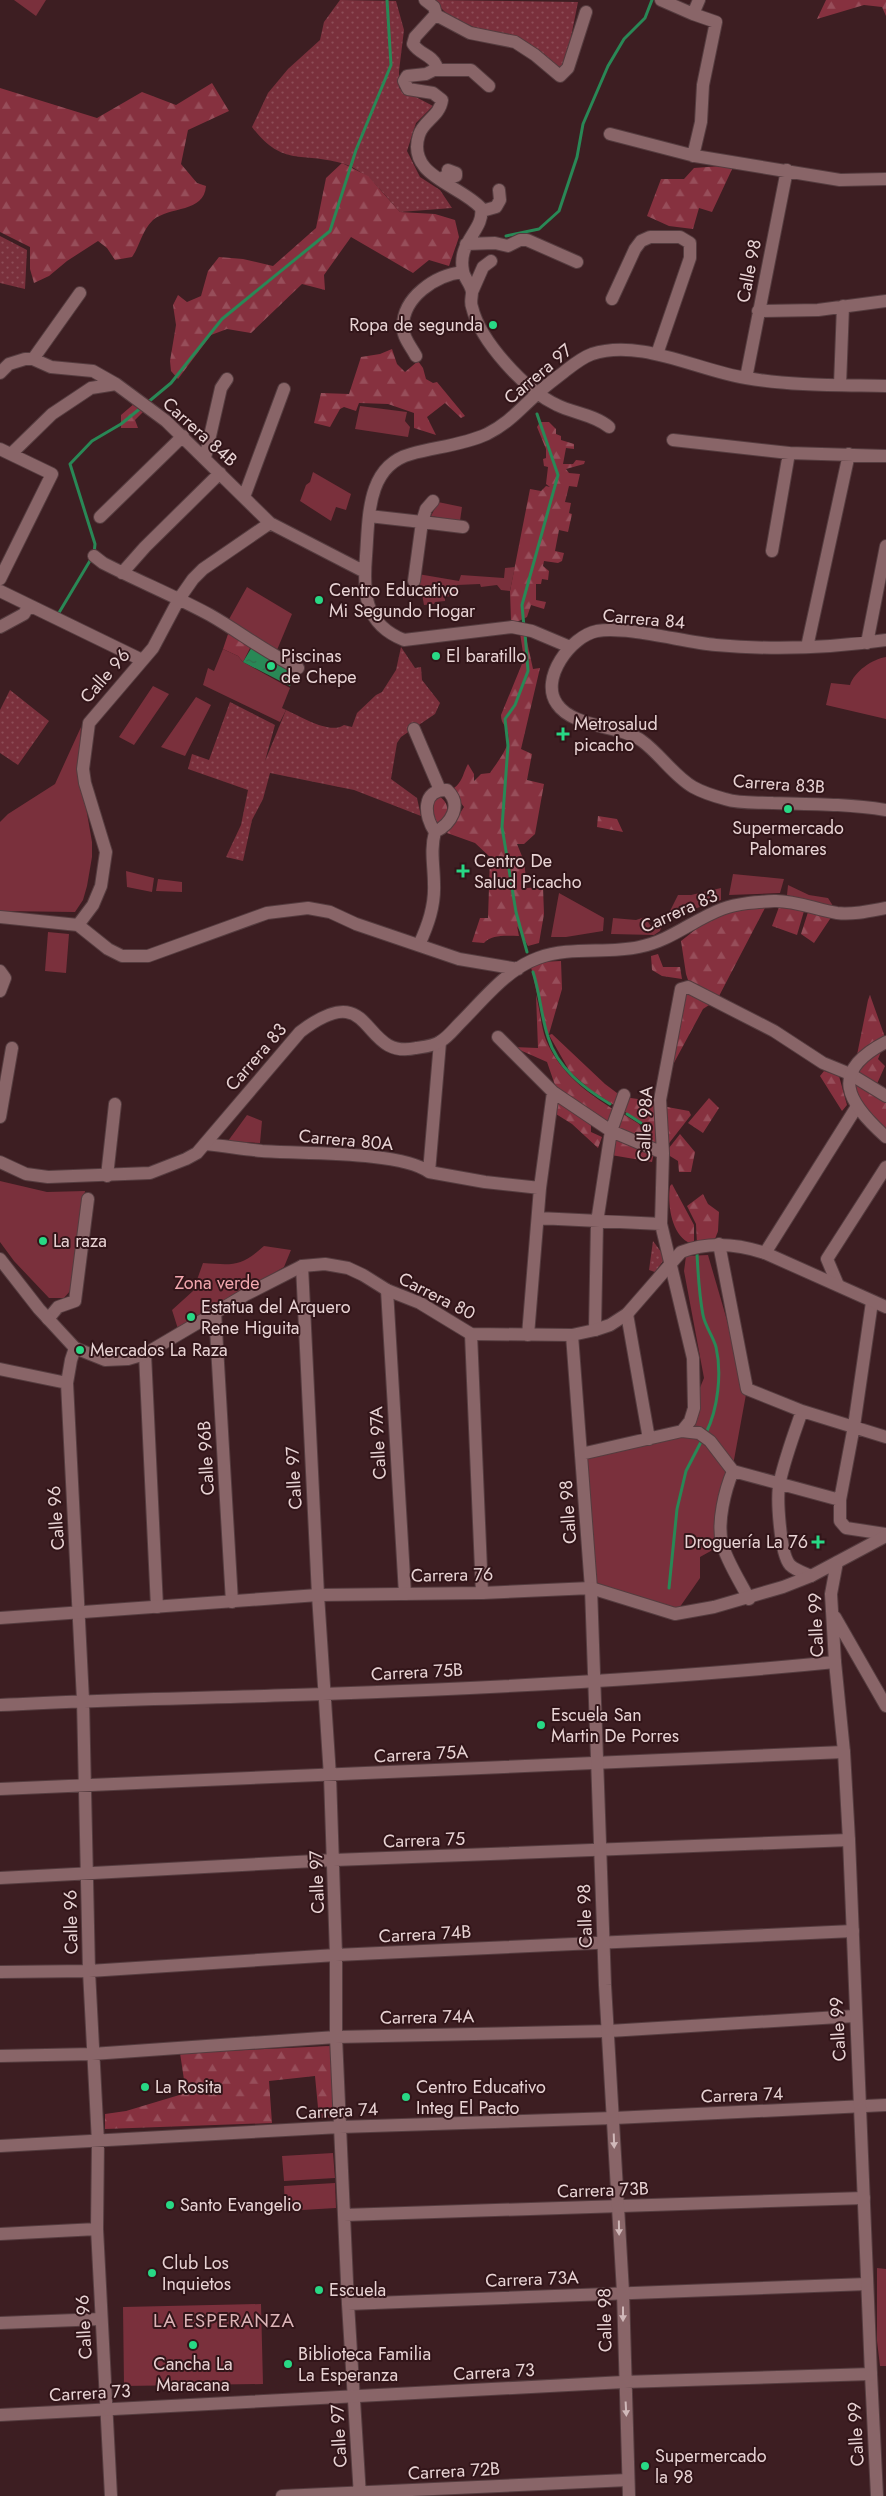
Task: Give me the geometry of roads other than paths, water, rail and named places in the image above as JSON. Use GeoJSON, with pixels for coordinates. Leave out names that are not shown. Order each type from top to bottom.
{"type":"FeatureCollection","features":[{"type":"Feature","properties":{"kind":"street"},"geometry":{"type":"LineString","coordinates":[[425,0],[434,7],[436,15],[470,33],[515,42],[535,55],[560,76],[568,68],[586,12]]}},
{"type":"Feature","properties":{"kind":"street"},"geometry":{"type":"LineString","coordinates":[[661,0],[716,22],[703,85],[701,122],[693,156]]}},
{"type":"Feature","properties":{"kind":"street"},"geometry":{"type":"LineString","coordinates":[[693,14],[699,0]]}},
{"type":"Feature","properties":{"kind":"street"},"geometry":{"type":"LineString","coordinates":[[434,70],[436,65],[434,60],[419,51],[413,44],[415,37],[436,15]]}},
{"type":"Feature","properties":{"kind":"street"},"geometry":{"type":"LineString","coordinates":[[472,292],[463,272],[462,260],[466,244],[479,224],[482,211],[476,203],[445,175],[427,172],[420,163],[416,147],[419,133],[436,115],[442,100],[440,96],[433,93],[408,89],[404,80],[407,76],[426,74],[434,70],[472,70],[489,86]]}},
{"type":"Feature","properties":{"kind":"street"},"geometry":{"type":"LineString","coordinates":[[610,134],[693,156],[840,180],[886,179]]}},
{"type":"Feature","properties":{"kind":"street","name":"Calle 98"},"geometry":{"type":"LineString","coordinates":[[746,378],[787,170]]}},
{"type":"Feature","properties":{"kind":"street"},"geometry":{"type":"LineString","coordinates":[[482,211],[496,207],[500,200],[499,190]]}},
{"type":"Feature","properties":{"kind":"street"},"geometry":{"type":"LineString","coordinates":[[612,299],[635,249],[641,241],[650,236],[680,237],[690,243],[692,250],[657,354]]}},
{"type":"Feature","properties":{"kind":"street"},"geometry":{"type":"LineString","coordinates":[[466,244],[508,246],[520,240],[527,240],[577,262]]}},
{"type":"Feature","properties":{"kind":"street"},"geometry":{"type":"LineString","coordinates":[[491,261],[483,267],[472,292],[471,305],[479,326],[499,354],[537,394],[557,405],[609,427]]}},
{"type":"Feature","properties":{"kind":"street"},"geometry":{"type":"LineString","coordinates":[[416,356],[405,337],[403,329],[407,308],[427,285],[442,276],[463,272]]}},
{"type":"Feature","properties":{"kind":"street"},"geometry":{"type":"LineString","coordinates":[[33,360],[80,293]]}},
{"type":"Feature","properties":{"kind":"street"},"geometry":{"type":"LineString","coordinates":[[758,312],[818,310],[886,301]]}},
{"type":"Feature","properties":{"kind":"street"},"geometry":{"type":"LineString","coordinates":[[840,385],[843,306]]}},
{"type":"Feature","properties":{"kind":"street","name":"Carrera 97"},"geometry":{"type":"LineString","coordinates":[[365,572],[369,516],[374,488],[388,466],[412,454],[445,448],[488,434],[518,414],[537,394],[581,358],[592,354],[623,350],[657,354],[696,367],[746,378],[840,385],[886,386]]}},
{"type":"Feature","properties":{"kind":"street","name":"Carrera 84B"},"geometry":{"type":"LineString","coordinates":[[0,373],[9,364],[17,360],[33,360],[51,367],[93,371],[116,384],[183,436],[270,523],[365,572]]}},
{"type":"Feature","properties":{"kind":"street"},"geometry":{"type":"LineString","coordinates":[[205,458],[220,388],[227,378]]}},
{"type":"Feature","properties":{"kind":"street"},"geometry":{"type":"LineString","coordinates":[[0,579],[52,474],[6,452],[52,414],[91,388],[116,384]]}},
{"type":"Feature","properties":{"kind":"street"},"geometry":{"type":"LineString","coordinates":[[244,497],[284,388]]}},
{"type":"Feature","properties":{"kind":"street"},"geometry":{"type":"LineString","coordinates":[[100,517],[183,436]]}},
{"type":"Feature","properties":{"kind":"street"},"geometry":{"type":"LineString","coordinates":[[673,440],[789,453],[886,456]]}},
{"type":"Feature","properties":{"kind":"street"},"geometry":{"type":"LineString","coordinates":[[772,551],[789,453]]}},
{"type":"Feature","properties":{"kind":"street"},"geometry":{"type":"LineString","coordinates":[[807,646],[849,454]]}},
{"type":"Feature","properties":{"kind":"street"},"geometry":{"type":"LineString","coordinates":[[122,573],[145,547],[220,473]]}},
{"type":"Feature","properties":{"kind":"street"},"geometry":{"type":"LineString","coordinates":[[414,581],[422,522],[426,509],[433,501]]}},
{"type":"Feature","properties":{"kind":"street"},"geometry":{"type":"LineString","coordinates":[[369,516],[463,527]]}},
{"type":"Feature","properties":{"kind":"street","name":"Calle 96"},"geometry":{"type":"LineString","coordinates":[[78,925],[93,905],[101,886],[106,852],[85,783],[83,769],[87,727],[91,719],[154,648],[179,599],[193,579],[203,569],[270,523]]}},
{"type":"Feature","properties":{"kind":"street"},"geometry":{"type":"LineString","coordinates":[[867,642],[886,546]]}},
{"type":"Feature","properties":{"kind":"street"},"geometry":{"type":"LineString","coordinates":[[94,556],[122,573],[179,599],[250,639],[266,652],[298,668]]}},
{"type":"Feature","properties":{"kind":"street"},"geometry":{"type":"LineString","coordinates":[[365,572],[367,601],[374,618],[395,637],[404,640],[500,628],[526,630],[570,647]]}},
{"type":"Feature","properties":{"kind":"street"},"geometry":{"type":"LineString","coordinates":[[0,591],[142,660]]}},
{"type":"Feature","properties":{"kind":"street"},"geometry":{"type":"LineString","coordinates":[[0,627],[24,614],[28,606]]}},
{"type":"Feature","properties":{"kind":"street","name":"Carrera 84"},"geometry":{"type":"LineString","coordinates":[[570,647],[580,639],[598,631],[638,633],[716,645],[807,646],[886,640]]}},
{"type":"Feature","properties":{"kind":"street","name":"Carrera 83B"},"geometry":{"type":"LineString","coordinates":[[570,647],[554,675],[553,697],[557,704],[569,714],[641,740],[692,786],[710,794],[743,803],[862,806],[886,810]]}},
{"type":"Feature","properties":{"kind":"street"},"geometry":{"type":"LineString","coordinates":[[414,729],[440,790]]}},
{"type":"Feature","properties":{"kind":"street"},"geometry":{"type":"LineString","coordinates":[[419,945],[427,928],[434,898],[432,842],[435,832],[447,823],[455,808],[453,796],[447,790],[440,790],[430,796],[426,806],[426,813],[435,832]]}},
{"type":"Feature","properties":{"kind":"street","name":"Carrera 83"},"geometry":{"type":"LineString","coordinates":[[0,1162],[26,1174],[48,1177],[150,1173],[197,1153],[293,1039],[316,1019],[342,1010],[355,1013],[388,1046],[412,1049],[440,1042],[496,987],[538,958],[567,952],[607,952],[659,942],[706,916],[740,904],[777,901],[839,913],[886,908]]}},
{"type":"Feature","properties":{"kind":"street"},"geometry":{"type":"LineString","coordinates":[[0,916],[78,925],[108,949],[122,956],[148,956],[268,913],[308,908],[330,912],[356,924],[458,959],[518,970]]}},
{"type":"Feature","properties":{"kind":"street"},"geometry":{"type":"LineString","coordinates":[[0,972],[5,978],[0,991]]}},
{"type":"Feature","properties":{"kind":"street","name":"Calle 98A"},"geometry":{"type":"LineString","coordinates":[[682,1431],[690,1421],[694,1408],[693,1358],[661,1224],[663,1153],[660,1100],[681,989],[688,987],[774,1031],[823,1063],[850,1074]]}},
{"type":"Feature","properties":{"kind":"street"},"geometry":{"type":"LineString","coordinates":[[498,1037],[553,1092],[611,1131],[663,1153]]}},
{"type":"Feature","properties":{"kind":"street"},"geometry":{"type":"LineString","coordinates":[[429,1172],[440,1042]]}},
{"type":"Feature","properties":{"kind":"street"},"geometry":{"type":"LineString","coordinates":[[886,1042],[860,1059],[850,1074],[850,1092],[856,1108],[886,1137]]}},
{"type":"Feature","properties":{"kind":"street"},"geometry":{"type":"LineString","coordinates":[[0,1117],[12,1048]]}},
{"type":"Feature","properties":{"kind":"street"},"geometry":{"type":"LineString","coordinates":[[850,1074],[886,1096]]}},
{"type":"Feature","properties":{"kind":"street"},"geometry":{"type":"LineString","coordinates":[[528,1334],[540,1188],[553,1092]]}},
{"type":"Feature","properties":{"kind":"street"},"geometry":{"type":"LineString","coordinates":[[595,1330],[597,1222],[611,1131],[624,1095]]}},
{"type":"Feature","properties":{"kind":"street"},"geometry":{"type":"LineString","coordinates":[[107,1176],[115,1104]]}},
{"type":"Feature","properties":{"kind":"street"},"geometry":{"type":"LineString","coordinates":[[765,1254],[856,1108]]}},
{"type":"Feature","properties":{"kind":"street","name":"Carrera 80A"},"geometry":{"type":"LineString","coordinates":[[205,1144],[261,1151],[374,1156],[422,1167],[429,1172],[485,1182],[540,1188]]}},
{"type":"Feature","properties":{"kind":"street"},"geometry":{"type":"LineString","coordinates":[[838,1285],[827,1259],[886,1167]]}},
{"type":"Feature","properties":{"kind":"street"},"geometry":{"type":"LineString","coordinates":[[48,1319],[58,1307],[75,1301],[88,1199]]}},
{"type":"Feature","properties":{"kind":"street"},"geometry":{"type":"LineString","coordinates":[[538,1218],[661,1224]]}},
{"type":"Feature","properties":{"kind":"street"},"geometry":{"type":"LineString","coordinates":[[718,1244],[747,1389],[802,1411],[886,1437]]}},
{"type":"Feature","properties":{"kind":"street","name":"Carrera 80"},"geometry":{"type":"LineString","coordinates":[[0,1259],[48,1319],[75,1348],[105,1360],[128,1359],[145,1354],[214,1312],[302,1266],[325,1264],[348,1268],[387,1290],[420,1303],[471,1334],[572,1334],[610,1325],[627,1314],[681,1252],[690,1248],[718,1244],[746,1247],[765,1254],[886,1307]]}},
{"type":"Feature","properties":{"kind":"street","name":"Calle 97"},"geometry":{"type":"LineString","coordinates":[[302,1266],[318,1595],[334,1860],[336,2037],[359,2495]]}},
{"type":"Feature","properties":{"kind":"street","name":"Calle 97A"},"geometry":{"type":"LineString","coordinates":[[387,1290],[405,1594]]}},
{"type":"Feature","properties":{"kind":"street"},"geometry":{"type":"LineString","coordinates":[[872,1302],[854,1426],[840,1500],[840,1517],[846,1528],[886,1535]]}},
{"type":"Feature","properties":{"kind":"street","name":"Calle 96B"},"geometry":{"type":"LineString","coordinates":[[214,1312],[232,1602]]}},
{"type":"Feature","properties":{"kind":"street"},"geometry":{"type":"LineString","coordinates":[[627,1314],[649,1439]]}},
{"type":"Feature","properties":{"kind":"street"},"geometry":{"type":"LineString","coordinates":[[471,1334],[482,1593]]}},
{"type":"Feature","properties":{"kind":"street","name":"Calle 98"},"geometry":{"type":"LineString","coordinates":[[572,1334],[591,1588],[603,1943],[623,2292],[624,2382],[629,2496]]}},
{"type":"Feature","properties":{"kind":"street","name":"Calle 96"},"geometry":{"type":"LineString","coordinates":[[75,1348],[70,1360],[67,1383],[70,1474],[80,1613],[89,1971],[98,2142],[97,2229],[112,2496]]}},
{"type":"Feature","properties":{"kind":"street"},"geometry":{"type":"LineString","coordinates":[[145,1354],[157,1608]]}},
{"type":"Feature","properties":{"kind":"street"},"geometry":{"type":"LineString","coordinates":[[0,1369],[67,1383]]}},
{"type":"Feature","properties":{"kind":"street"},"geometry":{"type":"LineString","coordinates":[[802,1411],[779,1483],[782,1537],[787,1560],[794,1568],[811,1576]]}},
{"type":"Feature","properties":{"kind":"street"},"geometry":{"type":"LineString","coordinates":[[581,1454],[682,1431],[699,1433],[710,1440],[733,1471],[840,1500]]}},
{"type":"Feature","properties":{"kind":"street"},"geometry":{"type":"LineString","coordinates":[[733,1471],[727,1485],[721,1527],[722,1543],[749,1599]]}},
{"type":"Feature","properties":{"kind":"street","name":"Carrera 76"},"geometry":{"type":"LineString","coordinates":[[0,1618],[318,1595],[482,1593],[591,1588],[675,1614],[749,1599],[811,1576],[886,1535]]}},
{"type":"Feature","properties":{"kind":"street","name":"Calle 99"},"geometry":{"type":"LineString","coordinates":[[837,1562],[831,1594],[849,1840],[855,2016],[868,2284],[870,2374],[877,2496]]}},
{"type":"Feature","properties":{"kind":"street"},"geometry":{"type":"LineString","coordinates":[[834,1615],[886,1706]]}},
{"type":"Feature","properties":{"kind":"street","name":"Carrera 75B"},"geometry":{"type":"LineString","coordinates":[[0,1705],[83,1700],[324,1694],[594,1682],[835,1662]]}},
{"type":"Feature","properties":{"kind":"street","name":"Carrera 75A"},"geometry":{"type":"LineString","coordinates":[[0,1789],[844,1752]]}},
{"type":"Feature","properties":{"kind":"street","name":"Carrera 75"},"geometry":{"type":"LineString","coordinates":[[0,1878],[88,1875],[334,1860],[849,1840]]}},
{"type":"Feature","properties":{"kind":"street","name":"Carrera 74B"},"geometry":{"type":"LineString","coordinates":[[0,1972],[89,1971],[336,1955],[852,1931]]}},
{"type":"Feature","properties":{"kind":"street","name":"Carrera 74A"},"geometry":{"type":"LineString","coordinates":[[0,2056],[92,2054],[336,2037],[609,2031],[855,2016]]}},
{"type":"Feature","properties":{"kind":"street","name":"Carrera 74"},"geometry":{"type":"LineString","coordinates":[[0,2146],[340,2127],[614,2118],[886,2105]]}},
{"type":"Feature","properties":{"kind":"street","name":"Carrera 73B"},"geometry":{"type":"LineString","coordinates":[[344,2216],[864,2198]]}},
{"type":"Feature","properties":{"kind":"street"},"geometry":{"type":"LineString","coordinates":[[0,2234],[97,2229]]}},
{"type":"Feature","properties":{"kind":"street","name":"Carrera 73A"},"geometry":{"type":"LineString","coordinates":[[348,2304],[868,2284]]}},
{"type":"Feature","properties":{"kind":"street"},"geometry":{"type":"LineString","coordinates":[[0,2323],[101,2319]]}},
{"type":"Feature","properties":{"kind":"street","name":"Carrera 73"},"geometry":{"type":"LineString","coordinates":[[0,2415],[624,2382],[870,2374]]}},
{"type":"Feature","properties":{"kind":"street","name":"Carrera 72B"},"geometry":{"type":"LineString","coordinates":[[282,2496],[359,2495],[628,2480]]}},
{"type":"Feature","properties":{"kind":"water","name":"Piscinas de Chepe"},"geometry":{"type":"Polygon","coordinates":[[[252,647],[298,670],[290,686],[243,662],[252,647]]]}},
{"type":"Feature","properties":{"kind":"waterway"},"geometry":{"type":"LineString","coordinates":[[147,403],[171,383],[222,319],[330,231],[356,150],[391,65],[387,0]]}},
{"type":"Feature","properties":{"kind":"waterway"},"geometry":{"type":"LineString","coordinates":[[506,236],[539,229],[559,211],[577,157],[583,124],[608,66],[624,39],[645,18],[652,0]]}},
{"type":"Feature","properties":{"kind":"waterway"},"geometry":{"type":"LineString","coordinates":[[94,554],[95,544],[70,464],[92,441],[121,424],[142,407]]}},
{"type":"Feature","properties":{"kind":"waterway"},"geometry":{"type":"LineString","coordinates":[[524,627],[522,605],[558,475],[537,414]]}},
{"type":"Feature","properties":{"kind":"waterway"},"geometry":{"type":"LineString","coordinates":[[57,616],[91,559]]}},
{"type":"Feature","properties":{"kind":"waterway"},"geometry":{"type":"LineString","coordinates":[[525,633],[528,671],[515,705],[505,719],[508,746],[502,827],[516,912],[527,952]]}},
{"type":"Feature","properties":{"kind":"waterway"},"geometry":{"type":"LineString","coordinates":[[533,972],[552,1048],[565,1068],[573,1076],[591,1092],[610,1104]]}},
{"type":"Feature","properties":{"kind":"waterway"},"geometry":{"type":"LineString","coordinates":[[627,1114],[641,1123]]}},
{"type":"Feature","properties":{"kind":"waterway"},"geometry":{"type":"LineString","coordinates":[[697,1254],[703,1315],[716,1347],[719,1368],[716,1402],[706,1433]]}},
{"type":"Feature","properties":{"kind":"waterway"},"geometry":{"type":"LineString","coordinates":[[669,1588],[677,1509],[686,1471],[703,1438]]}},
{"type":"Feature","properties":{"kind":"place","name":"Ropa de segunda"},"geometry":{"type":"Point","coordinates":[493,325]}},
{"type":"Feature","properties":{"kind":"place","name":"Centro Educativo Mi Segundo Hogar"},"geometry":{"type":"Point","coordinates":[319,600]}},
{"type":"Feature","properties":{"kind":"place","name":"El baratillo"},"geometry":{"type":"Point","coordinates":[436,656]}},
{"type":"Feature","properties":{"kind":"place","name":"Piscinas de Chepe"},"geometry":{"type":"Point","coordinates":[271,666]}},
{"type":"Feature","properties":{"kind":"place","name":"Metrosalud picacho"},"geometry":{"type":"Point","coordinates":[563,734]}},
{"type":"Feature","properties":{"kind":"place","name":"Supermercado Palomares"},"geometry":{"type":"Point","coordinates":[788,809]}},
{"type":"Feature","properties":{"kind":"place","name":"Centro De Salud Picacho"},"geometry":{"type":"Point","coordinates":[463,871]}},
{"type":"Feature","properties":{"kind":"place","name":"La raza"},"geometry":{"type":"Point","coordinates":[43,1241]}},
{"type":"Feature","properties":{"kind":"place","name":"Estatua del Arquero Rene Higuita"},"geometry":{"type":"Point","coordinates":[191,1317]}},
{"type":"Feature","properties":{"kind":"place","name":"Mercados La Raza"},"geometry":{"type":"Point","coordinates":[80,1350]}},
{"type":"Feature","properties":{"kind":"place","name":"Droguería La 76"},"geometry":{"type":"Point","coordinates":[818,1542]}},
{"type":"Feature","properties":{"kind":"place","name":"Escuela San Martin De Porres"},"geometry":{"type":"Point","coordinates":[541,1725]}},
{"type":"Feature","properties":{"kind":"place","name":"La Rosita"},"geometry":{"type":"Point","coordinates":[145,2087]}},
{"type":"Feature","properties":{"kind":"place","name":"Centro Educativo Integ El Pacto"},"geometry":{"type":"Point","coordinates":[406,2097]}},
{"type":"Feature","properties":{"kind":"place","name":"Santo Evangelio"},"geometry":{"type":"Point","coordinates":[170,2205]}},
{"type":"Feature","properties":{"kind":"place","name":"Club Los Inquietos"},"geometry":{"type":"Point","coordinates":[152,2273]}},
{"type":"Feature","properties":{"kind":"place","name":"Escuela"},"geometry":{"type":"Point","coordinates":[319,2290]}},
{"type":"Feature","properties":{"kind":"place","name":"Cancha La Maracana"},"geometry":{"type":"Point","coordinates":[193,2345]}},
{"type":"Feature","properties":{"kind":"place","name":"Biblioteca Familia La Esperanza"},"geometry":{"type":"Point","coordinates":[288,2364]}},
{"type":"Feature","properties":{"kind":"place","name":"Supermercado la 98"},"geometry":{"type":"Point","coordinates":[645,2466]}},
{"type":"Feature","properties":{"kind":"district","name":"LA ESPERANZA"},"geometry":{"type":"Point","coordinates":[224,2320]}},
{"type":"Feature","properties":{"kind":"park label","name":"Zona verde"},"geometry":{"type":"Point","coordinates":[217,1283]}}]}
